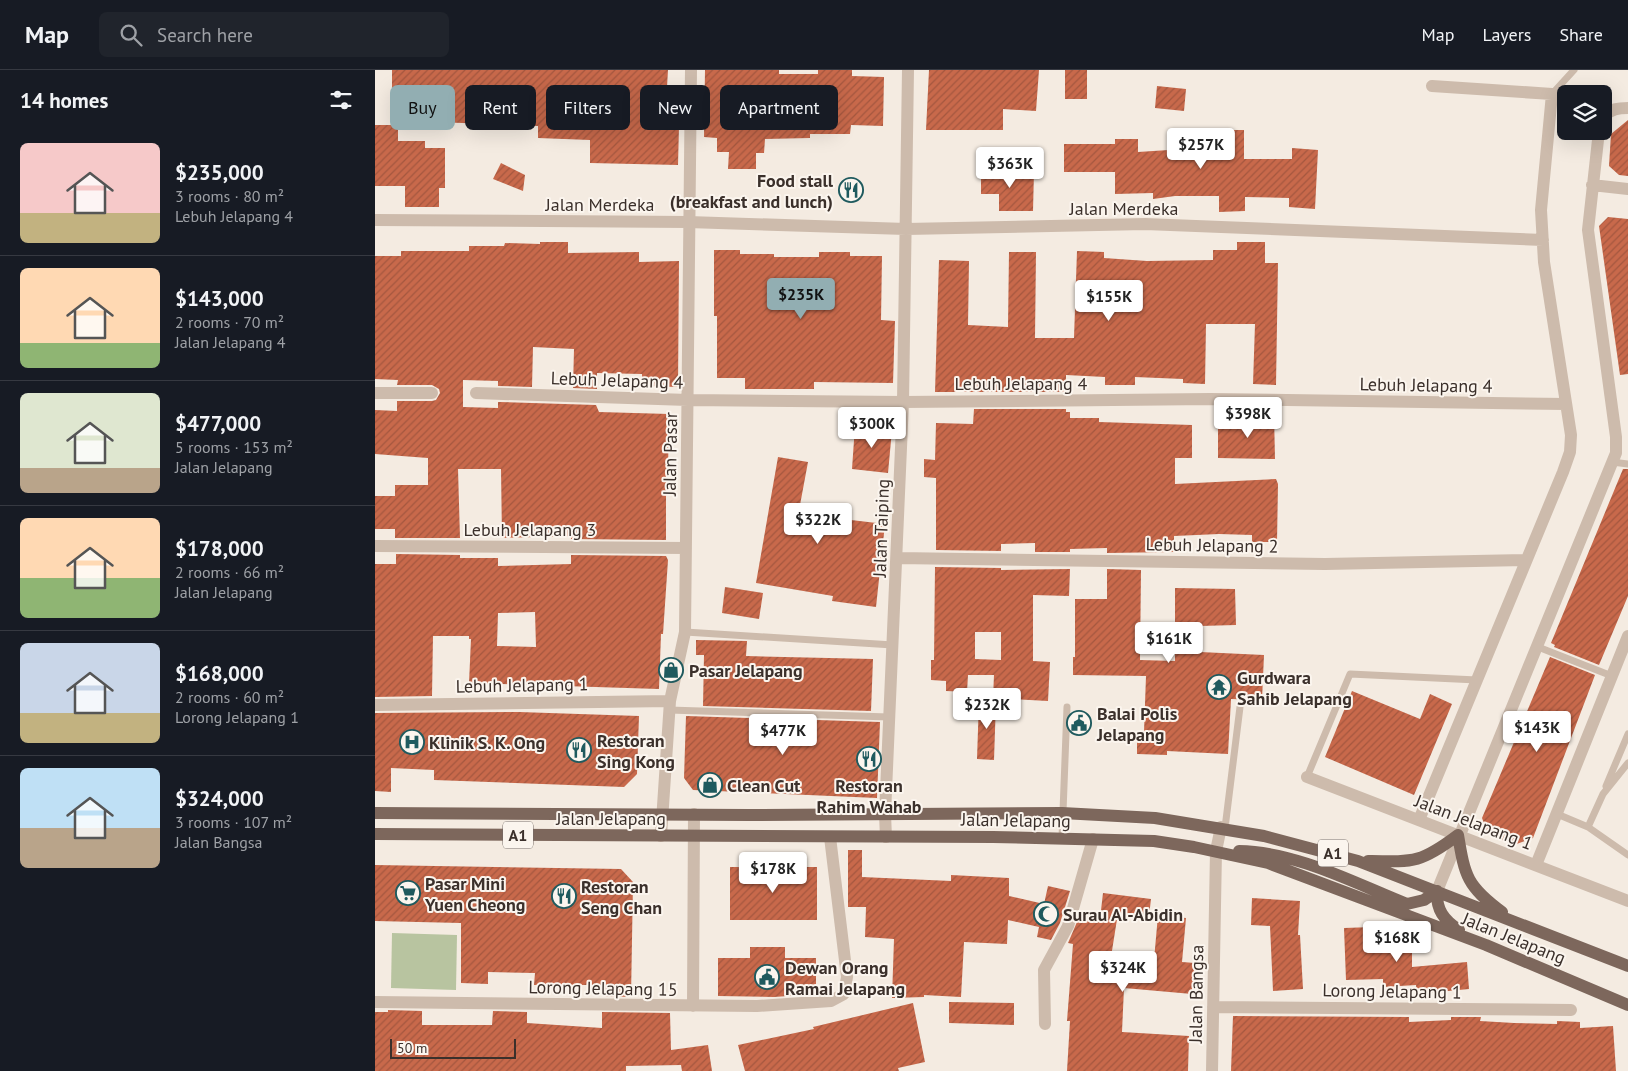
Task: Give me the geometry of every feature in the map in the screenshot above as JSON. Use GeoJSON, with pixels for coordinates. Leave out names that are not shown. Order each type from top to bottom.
{"type":"FeatureCollection","features":[{"type":"Feature","properties":{"kind":"main road","name":"Jalan Jelapang"},"geometry":{"type":"LineString","coordinates":[[375,813],[1062,813],[1155,818],[1223,828],[1297,843],[1358,861],[1628,966]]}},
{"type":"Feature","properties":{"kind":"main road","name":"Jalan Jelapang"},"geometry":{"type":"LineString","coordinates":[[375,834],[1062,838],[1154,841],[1216,851],[1268,864],[1486,945],[1628,1005]]}},
{"type":"Feature","properties":{"kind":"main road"},"geometry":{"type":"LineString","coordinates":[[1358,861],[1416,860],[1428,856],[1458,835],[1463,864],[1473,888],[1513,921]]}},
{"type":"Feature","properties":{"kind":"main road"},"geometry":{"type":"LineString","coordinates":[[1216,851],[1261,852],[1283,857],[1407,904],[1424,900],[1437,892]]}},
{"type":"Feature","properties":{"kind":"main road"},"geometry":{"type":"LineString","coordinates":[[1437,892],[1437,906],[1446,919],[1463,933],[1486,945]]}},
{"type":"Feature","properties":{"kind":"street","name":"Jalan Pasar"},"geometry":{"type":"LineString","coordinates":[[661,836],[661,814],[670,706],[685,632],[689,400],[688,222],[691,70]]}},
{"type":"Feature","properties":{"kind":"street","name":"Jalan Taiping"},"geometry":{"type":"LineString","coordinates":[[886,837],[885,814],[903,402],[908,70]]}},
{"type":"Feature","properties":{"kind":"street"},"geometry":{"type":"LineString","coordinates":[[1419,820],[1563,472],[1569,452],[1571,435],[1544,262],[1541,210],[1552,94],[1432,86]]}},
{"type":"Feature","properties":{"kind":"street"},"geometry":{"type":"LineString","coordinates":[[1612,111],[1617,108],[1628,108]]}},
{"type":"Feature","properties":{"kind":"street"},"geometry":{"type":"LineString","coordinates":[[1437,892],[1458,835],[1538,648],[1616,453],[1616,437],[1588,230],[1598,140]]}},
{"type":"Feature","properties":{"kind":"street"},"geometry":{"type":"LineString","coordinates":[[1592,185],[1628,189]]}},
{"type":"Feature","properties":{"kind":"street","name":"Jalan Merdeka"},"geometry":{"type":"LineString","coordinates":[[375,220],[688,222],[906,229],[1145,224],[1543,240]]}},
{"type":"Feature","properties":{"kind":"street","name":"Lebuh Jelapang 4"},"geometry":{"type":"LineString","coordinates":[[476,392],[689,400],[903,402],[1210,399],[1566,404]]}},
{"type":"Feature","properties":{"kind":"street"},"geometry":{"type":"LineString","coordinates":[[375,393],[432,393]]}},
{"type":"Feature","properties":{"kind":"street","name":"Lebuh Jelapang 3"},"geometry":{"type":"LineString","coordinates":[[375,546],[686,548]]}},
{"type":"Feature","properties":{"kind":"street","name":"Lebuh Jelapang 2"},"geometry":{"type":"LineString","coordinates":[[897,558],[1325,564],[1525,560]]}},
{"type":"Feature","properties":{"kind":"street"},"geometry":{"type":"LineString","coordinates":[[1537,865],[1628,636]]}},
{"type":"Feature","properties":{"kind":"street","name":"Lebuh Jelapang 1"},"geometry":{"type":"LineString","coordinates":[[375,705],[670,706]]}},
{"type":"Feature","properties":{"kind":"street","name":"Jalan Jelapang 1"},"geometry":{"type":"LineString","coordinates":[[1307,777],[1628,900]]}},
{"type":"Feature","properties":{"kind":"street"},"geometry":{"type":"LineString","coordinates":[[693,814],[693,1006]]}},
{"type":"Feature","properties":{"kind":"street","name":"Jalan Bangsa"},"geometry":{"type":"LineString","coordinates":[[1212,1071],[1216,851],[1223,828]]}},
{"type":"Feature","properties":{"kind":"street","name":"Lorong Jelapang 15"},"geometry":{"type":"LineString","coordinates":[[375,1002],[757,1006],[831,1001],[844,994],[847,977],[829,837]]}},
{"type":"Feature","properties":{"kind":"street"},"geometry":{"type":"LineString","coordinates":[[1045,1024],[1044,970],[1068,926],[1093,839]]}},
{"type":"Feature","properties":{"kind":"street","name":"Lorong Jelapang 1"},"geometry":{"type":"LineString","coordinates":[[1213,1007],[1571,1010]]}},
{"type":"Feature","properties":{"kind":"lane"},"geometry":{"type":"LineString","coordinates":[[1552,94],[1574,70]]}},
{"type":"Feature","properties":{"kind":"lane"},"geometry":{"type":"LineString","coordinates":[[1612,462],[1628,464]]}},
{"type":"Feature","properties":{"kind":"lane"},"geometry":{"type":"LineString","coordinates":[[685,632],[893,645]]}},
{"type":"Feature","properties":{"kind":"lane"},"geometry":{"type":"LineString","coordinates":[[1538,648],[1612,676]]}},
{"type":"Feature","properties":{"kind":"lane"},"geometry":{"type":"LineString","coordinates":[[1307,777],[1350,674],[1477,680]]}},
{"type":"Feature","properties":{"kind":"lane"},"geometry":{"type":"LineString","coordinates":[[670,706],[889,718]]}},
{"type":"Feature","properties":{"kind":"lane"},"geometry":{"type":"LineString","coordinates":[[1062,838],[1067,707]]}},
{"type":"Feature","properties":{"kind":"lane"},"geometry":{"type":"LineString","coordinates":[[1223,828],[1240,707]]}},
{"type":"Feature","properties":{"kind":"lane"},"geometry":{"type":"LineString","coordinates":[[1588,827],[1628,734]]}},
{"type":"Feature","properties":{"kind":"lane"},"geometry":{"type":"LineString","coordinates":[[1603,794],[1628,763]]}},
{"type":"Feature","properties":{"kind":"lane"},"geometry":{"type":"LineString","coordinates":[[1557,814],[1588,827],[1628,856]]}},
{"type":"Feature","properties":{"kind":"green space"},"geometry":{"type":"Polygon","coordinates":[[[392,933],[457,935],[456,990],[391,988],[392,933]]]}},
{"type":"Feature","properties":{"kind":"building"},"geometry":{"type":"Polygon","coordinates":[[[392,70],[668,70],[667,85],[640,85],[640,130],[679,130],[678,165],[590,163],[590,140],[538,138],[538,126],[536,126],[536,85],[465,85],[465,123],[455,123],[455,85],[392,85],[392,70]]]}},
{"type":"Feature","properties":{"kind":"building"},"geometry":{"type":"Polygon","coordinates":[[[705,70],[779,70],[779,74],[818,74],[818,70],[852,70],[852,76],[884,77],[883,126],[851,125],[850,134],[810,134],[810,138],[765,139],[764,153],[756,153],[756,169],[728,169],[729,152],[717,152],[717,138],[704,137],[704,130],[710,130],[710,85],[705,85],[705,70]]]}},
{"type":"Feature","properties":{"kind":"building"},"geometry":{"type":"Polygon","coordinates":[[[929,70],[1039,70],[1036,111],[1003,109],[1003,130],[926,130],[929,70]]]}},
{"type":"Feature","properties":{"kind":"building"},"geometry":{"type":"Polygon","coordinates":[[[1065,70],[1087,70],[1087,99],[1065,99],[1065,70]]]}},
{"type":"Feature","properties":{"kind":"building"},"geometry":{"type":"Polygon","coordinates":[[[1157,86],[1186,89],[1184,111],[1155,108],[1157,86]]]}},
{"type":"Feature","properties":{"kind":"building"},"geometry":{"type":"Polygon","coordinates":[[[1628,120],[1628,176],[1619,175],[1609,166],[1612,133],[1628,120]]]}},
{"type":"Feature","properties":{"kind":"building"},"geometry":{"type":"Polygon","coordinates":[[[375,125],[390,125],[390,130],[398,130],[398,141],[425,141],[425,148],[445,148],[445,188],[439,188],[439,207],[405,207],[405,186],[375,186],[375,125]]]}},
{"type":"Feature","properties":{"kind":"building"},"geometry":{"type":"Polygon","coordinates":[[[1218,130],[1244,130],[1244,159],[1292,159],[1292,148],[1318,150],[1315,209],[1289,207],[1289,198],[1245,197],[1245,211],[1219,212],[1219,196],[1175,196],[1153,199],[1153,193],[1115,194],[1115,172],[1064,172],[1064,144],[1115,144],[1115,139],[1138,139],[1138,152],[1184,149],[1184,135],[1218,135],[1218,130]]]}},
{"type":"Feature","properties":{"kind":"building"},"geometry":{"type":"Polygon","coordinates":[[[501,163],[525,175],[523,191],[493,179],[501,163]]]}},
{"type":"Feature","properties":{"kind":"building"},"geometry":{"type":"Polygon","coordinates":[[[981,170],[1034,171],[1033,211],[999,211],[999,194],[981,194],[981,170]]]}},
{"type":"Feature","properties":{"kind":"building"},"geometry":{"type":"Polygon","coordinates":[[[1608,217],[1628,219],[1628,374],[1620,375],[1599,226],[1608,217]]]}},
{"type":"Feature","properties":{"kind":"building"},"geometry":{"type":"Polygon","coordinates":[[[540,242],[568,242],[568,253],[639,252],[639,262],[679,261],[678,387],[642,386],[642,374],[597,373],[597,389],[573,388],[574,349],[533,347],[532,387],[498,386],[498,381],[463,380],[463,407],[498,408],[498,402],[596,405],[599,412],[669,414],[668,471],[666,471],[666,540],[571,539],[571,536],[502,538],[501,469],[458,469],[460,538],[395,538],[395,529],[375,529],[375,496],[395,496],[395,485],[428,485],[428,458],[375,454],[375,410],[397,411],[397,401],[432,401],[436,400],[440,393],[439,389],[432,385],[397,385],[398,380],[375,379],[375,256],[401,256],[401,251],[469,251],[469,246],[504,246],[505,243],[540,244],[540,242]]]}},
{"type":"Feature","properties":{"kind":"building"},"geometry":{"type":"Polygon","coordinates":[[[1237,242],[1265,242],[1265,263],[1278,263],[1276,385],[1253,384],[1255,324],[1206,324],[1205,384],[1183,383],[1183,379],[1135,377],[1135,385],[1105,385],[1105,377],[1066,375],[1066,392],[935,392],[939,260],[969,261],[968,325],[1008,327],[1009,252],[1036,252],[1035,338],[1074,338],[1077,251],[1104,252],[1104,258],[1147,261],[1213,260],[1213,250],[1237,250],[1237,242]]]}},
{"type":"Feature","properties":{"kind":"building"},"geometry":{"type":"Polygon","coordinates":[[[714,250],[740,250],[740,254],[774,254],[774,257],[819,257],[819,252],[850,252],[850,256],[882,256],[881,320],[895,321],[893,383],[814,382],[814,389],[745,389],[745,378],[717,378],[717,316],[714,316],[714,250]]]}},
{"type":"Feature","properties":{"kind":"building"},"geometry":{"type":"Polygon","coordinates":[[[974,409],[1066,409],[1066,412],[1070,412],[1070,418],[1099,418],[1099,422],[1192,425],[1192,458],[1175,458],[1175,484],[1276,479],[1278,484],[1277,542],[1252,542],[1252,535],[1219,534],[1174,536],[1174,552],[1107,553],[1107,548],[1070,549],[1070,552],[1035,552],[1035,543],[1001,544],[1001,551],[936,550],[936,478],[924,477],[924,459],[935,460],[936,423],[973,424],[974,409]]]}},
{"type":"Feature","properties":{"kind":"building"},"geometry":{"type":"Polygon","coordinates":[[[1250,414],[1274,414],[1275,459],[1218,458],[1218,423],[1250,424],[1250,414]]]}},
{"type":"Feature","properties":{"kind":"building"},"geometry":{"type":"Polygon","coordinates":[[[855,426],[892,430],[888,473],[852,469],[855,426]]]}},
{"type":"Feature","properties":{"kind":"building"},"geometry":{"type":"Polygon","coordinates":[[[778,457],[808,462],[800,505],[835,510],[834,518],[885,524],[876,607],[832,601],[833,596],[756,583],[778,457]]]}},
{"type":"Feature","properties":{"kind":"building"},"geometry":{"type":"Polygon","coordinates":[[[1623,469],[1628,469],[1628,596],[1599,665],[1554,647],[1555,645],[1551,643],[1623,469]]]}},
{"type":"Feature","properties":{"kind":"building"},"geometry":{"type":"Polygon","coordinates":[[[396,554],[460,555],[460,558],[498,558],[498,566],[571,564],[571,555],[666,556],[668,560],[663,634],[661,634],[659,689],[469,683],[471,639],[469,639],[469,636],[433,636],[432,696],[375,697],[375,564],[396,564],[396,554]],[[535,612],[498,613],[497,646],[536,647],[535,612]]]}},
{"type":"Feature","properties":{"kind":"building"},"geometry":{"type":"Polygon","coordinates":[[[935,567],[1001,568],[1001,570],[1070,569],[1069,596],[1033,595],[1033,661],[1050,662],[1048,701],[993,698],[994,675],[968,675],[967,692],[946,691],[946,681],[931,680],[931,660],[934,660],[935,567]],[[975,632],[975,659],[1001,660],[1001,632],[975,632]]]}},
{"type":"Feature","properties":{"kind":"building"},"geometry":{"type":"Polygon","coordinates":[[[1107,569],[1141,570],[1140,660],[1175,661],[1175,588],[1235,589],[1236,625],[1200,626],[1200,652],[1264,655],[1262,700],[1231,699],[1228,754],[1167,751],[1167,755],[1137,754],[1137,732],[1144,732],[1146,676],[1073,675],[1073,657],[1075,657],[1075,599],[1107,599],[1107,569]]]}},
{"type":"Feature","properties":{"kind":"building"},"geometry":{"type":"Polygon","coordinates":[[[725,587],[763,593],[759,619],[722,613],[725,587]]]}},
{"type":"Feature","properties":{"kind":"building"},"geometry":{"type":"Polygon","coordinates":[[[696,640],[747,641],[746,656],[873,659],[871,711],[703,706],[704,655],[696,655],[696,640]]]}},
{"type":"Feature","properties":{"kind":"building"},"geometry":{"type":"Polygon","coordinates":[[[1550,657],[1595,675],[1533,838],[1514,845],[1488,834],[1482,818],[1550,657]]]}},
{"type":"Feature","properties":{"kind":"building"},"geometry":{"type":"Polygon","coordinates":[[[1352,691],[1420,719],[1430,694],[1452,704],[1414,795],[1325,757],[1352,691]]]}},
{"type":"Feature","properties":{"kind":"building"},"geometry":{"type":"Polygon","coordinates":[[[979,700],[996,701],[994,760],[977,759],[979,700]]]}},
{"type":"Feature","properties":{"kind":"building"},"geometry":{"type":"Polygon","coordinates":[[[519,712],[639,716],[637,774],[624,787],[434,780],[434,770],[391,768],[391,792],[375,791],[375,713],[519,712]]]}},
{"type":"Feature","properties":{"kind":"building"},"geometry":{"type":"Polygon","coordinates":[[[686,716],[880,722],[877,798],[693,790],[684,778],[686,716]]]}},
{"type":"Feature","properties":{"kind":"building"},"geometry":{"type":"Polygon","coordinates":[[[848,850],[862,850],[862,877],[951,881],[951,875],[1009,878],[1009,896],[1044,904],[1048,886],[1070,891],[1060,923],[1051,940],[1037,937],[1039,927],[1008,920],[1007,944],[964,942],[961,997],[924,995],[924,997],[892,998],[894,939],[865,937],[866,907],[848,907],[848,850]]]}},
{"type":"Feature","properties":{"kind":"building"},"geometry":{"type":"Polygon","coordinates":[[[375,865],[621,869],[633,882],[631,997],[602,996],[603,985],[534,985],[535,973],[488,972],[488,984],[461,983],[461,923],[375,921],[375,865]]]}},
{"type":"Feature","properties":{"kind":"building"},"geometry":{"type":"Polygon","coordinates":[[[730,867],[817,867],[817,920],[730,920],[730,867]]]}},
{"type":"Feature","properties":{"kind":"building"},"geometry":{"type":"Polygon","coordinates":[[[1103,893],[1151,899],[1149,916],[1118,913],[1111,957],[1154,960],[1158,915],[1186,918],[1182,962],[1195,963],[1192,994],[1124,988],[1122,1032],[1189,1036],[1188,1071],[1067,1071],[1070,1021],[1067,1021],[1073,944],[1068,943],[1080,915],[1100,919],[1103,893]]]}},
{"type":"Feature","properties":{"kind":"building"},"geometry":{"type":"Polygon","coordinates":[[[1252,898],[1300,901],[1298,935],[1300,935],[1303,989],[1273,991],[1270,926],[1251,925],[1252,898]]]}},
{"type":"Feature","properties":{"kind":"building"},"geometry":{"type":"Polygon","coordinates":[[[1373,927],[1412,942],[1412,967],[1467,962],[1469,989],[1417,994],[1416,985],[1383,987],[1383,979],[1346,980],[1344,928],[1373,927]]]}},
{"type":"Feature","properties":{"kind":"building","name":"Dewan Orang Ramai Jelapang"},"geometry":{"type":"Polygon","coordinates":[[[750,947],[785,947],[785,958],[816,958],[816,994],[774,997],[718,996],[718,958],[750,958],[750,947]]]}},
{"type":"Feature","properties":{"kind":"building"},"geometry":{"type":"Polygon","coordinates":[[[949,1002],[1014,1003],[1014,1025],[949,1023],[949,1002]]]}},
{"type":"Feature","properties":{"kind":"building"},"geometry":{"type":"Polygon","coordinates":[[[913,1003],[925,1062],[898,1068],[899,1071],[745,1071],[738,1045],[814,1029],[813,1027],[913,1003]]]}},
{"type":"Feature","properties":{"kind":"building"},"geometry":{"type":"Polygon","coordinates":[[[388,1010],[422,1011],[422,1025],[492,1025],[493,1011],[527,1012],[527,1023],[602,1028],[602,1012],[670,1013],[671,1050],[708,1045],[712,1071],[682,1071],[681,1065],[626,1066],[626,1071],[375,1071],[375,1012],[388,1012],[388,1010]]]}},
{"type":"Feature","properties":{"kind":"building"},"geometry":{"type":"Polygon","coordinates":[[[1233,1016],[1409,1017],[1409,1022],[1451,1020],[1451,1017],[1481,1017],[1480,1021],[1514,1023],[1557,1024],[1557,1021],[1580,1022],[1580,1028],[1613,1026],[1616,1071],[1231,1071],[1233,1016]]]}},
{"type":"Feature","properties":{"kind":"place","name":"Food stall (breakfast and lunch)"},"geometry":{"type":"Point","coordinates":[851,190]}},
{"type":"Feature","properties":{"kind":"place","name":"Pasar Jelapang"},"geometry":{"type":"Point","coordinates":[671,670]}},
{"type":"Feature","properties":{"kind":"place","name":"Gurdwara Sahib Jelapang"},"geometry":{"type":"Point","coordinates":[1219,687]}},
{"type":"Feature","properties":{"kind":"place","name":"Balai Polis Jelapang"},"geometry":{"type":"Point","coordinates":[1079,723]}},
{"type":"Feature","properties":{"kind":"place","name":"Klinik S. K. Ong"},"geometry":{"type":"Point","coordinates":[412,742]}},
{"type":"Feature","properties":{"kind":"place","name":"Restoran Sing Kong"},"geometry":{"type":"Point","coordinates":[579,750]}},
{"type":"Feature","properties":{"kind":"place","name":"Restoran Rahim Wahab"},"geometry":{"type":"Point","coordinates":[869,759]}},
{"type":"Feature","properties":{"kind":"place","name":"Clean Cut"},"geometry":{"type":"Point","coordinates":[710,785]}},
{"type":"Feature","properties":{"kind":"place","name":"Pasar Mini Yuen Cheong"},"geometry":{"type":"Point","coordinates":[408,893]}},
{"type":"Feature","properties":{"kind":"place","name":"Restoran Seng Chan"},"geometry":{"type":"Point","coordinates":[564,896]}},
{"type":"Feature","properties":{"kind":"place","name":"Surau Al-Abidin"},"geometry":{"type":"Point","coordinates":[1046,914]}},
{"type":"Feature","properties":{"kind":"place","name":"Dewan Orang Ramai Jelapang"},"geometry":{"type":"Point","coordinates":[767,977]}}]}
